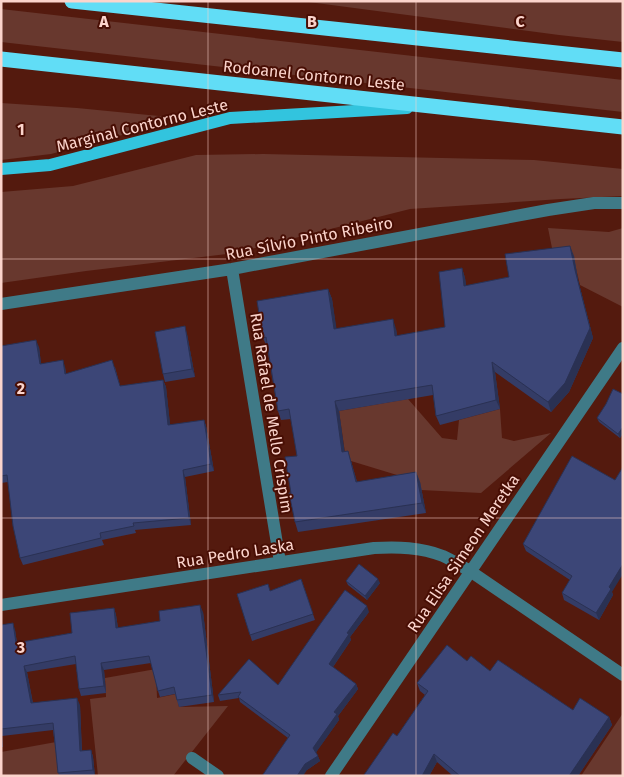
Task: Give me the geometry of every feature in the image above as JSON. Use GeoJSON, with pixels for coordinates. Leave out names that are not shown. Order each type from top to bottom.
{"type":"FeatureCollection","features":[{"type":"Feature","properties":{"kind":"highway"},"geometry":{"type":"LineString","coordinates":[[72,1],[623,60]]}},
{"type":"Feature","properties":{"kind":"highway","name":"Rodoanel Contorno Leste"},"geometry":{"type":"LineString","coordinates":[[1,58],[623,127]]}},
{"type":"Feature","properties":{"kind":"main road","name":"Marginal Contorno Leste"},"geometry":{"type":"LineString","coordinates":[[1,169],[50,165],[230,118],[440,107]]}},
{"type":"Feature","properties":{"kind":"street","name":"Rua Sílvio Pinto Ribeiro"},"geometry":{"type":"LineString","coordinates":[[1,304],[232,269],[548,210],[594,203],[623,203]]}},
{"type":"Feature","properties":{"kind":"street","name":"Rua Rafael de Mello Crispim"},"geometry":{"type":"LineString","coordinates":[[232,269],[280,562]]}},
{"type":"Feature","properties":{"kind":"street","name":"Rua Elisa Simeon Meretka"},"geometry":{"type":"LineString","coordinates":[[330,776],[470,571],[618,366],[623,348]]}},
{"type":"Feature","properties":{"kind":"street","name":"Rua Pedro Laska"},"geometry":{"type":"LineString","coordinates":[[1,605],[374,548],[399,547],[424,550],[444,557],[470,571],[623,675]]}},
{"type":"Feature","properties":{"kind":"street"},"geometry":{"type":"LineString","coordinates":[[192,758],[218,776]]}},
{"type":"Feature","properties":{"kind":"shaded area"},"geometry":{"type":"Polygon","coordinates":[[[301,1],[623,1],[623,42],[559,35],[301,1]]]}},
{"type":"Feature","properties":{"kind":"shaded area"},"geometry":{"type":"Polygon","coordinates":[[[1,9],[623,80],[623,112],[1,42],[1,9]]]}},
{"type":"Feature","properties":{"kind":"shaded area"},"geometry":{"type":"Polygon","coordinates":[[[1,103],[169,117],[141,130],[51,154],[1,160],[1,103]]]}},
{"type":"Feature","properties":{"kind":"shaded area"},"geometry":{"type":"Polygon","coordinates":[[[263,154],[534,160],[623,169],[623,196],[410,209],[235,253],[1,283],[1,192],[73,186],[196,155],[263,154]]]}},
{"type":"Feature","properties":{"kind":"shaded area"},"geometry":{"type":"Polygon","coordinates":[[[548,228],[609,232],[623,228],[623,307],[580,285],[573,256],[554,258],[548,228]]]}},
{"type":"Feature","properties":{"kind":"shaded area"},"geometry":{"type":"Polygon","coordinates":[[[408,399],[442,438],[457,440],[459,420],[500,409],[502,438],[514,441],[551,433],[481,493],[421,490],[420,482],[351,461],[345,453],[339,411],[408,399]]]}},
{"type":"Feature","properties":{"kind":"shaded area"},"geometry":{"type":"Polygon","coordinates":[[[156,669],[157,698],[176,694],[179,707],[228,706],[173,776],[98,776],[90,699],[106,697],[105,678],[156,669]]]}},
{"type":"Feature","properties":{"kind":"shaded area"},"geometry":{"type":"Polygon","coordinates":[[[623,713],[623,776],[581,776],[623,713]]]}},
{"type":"Feature","properties":{"kind":"shaded area"},"geometry":{"type":"Polygon","coordinates":[[[56,742],[60,776],[1,776],[1,752],[56,742]]]}},
{"type":"Feature","properties":{"kind":"building"},"geometry":{"type":"Polygon","coordinates":[[[570,246],[590,328],[565,383],[548,402],[492,362],[496,400],[436,416],[432,385],[335,401],[342,452],[348,451],[356,482],[416,472],[422,503],[295,522],[289,493],[291,493],[285,457],[297,456],[289,409],[278,411],[266,337],[263,338],[257,301],[328,289],[334,329],[393,319],[395,336],[445,327],[439,272],[462,268],[464,286],[509,277],[505,254],[570,246]]]}},
{"type":"Feature","properties":{"kind":"building"},"geometry":{"type":"Polygon","coordinates":[[[185,326],[192,369],[163,374],[155,332],[185,326]]]}},
{"type":"Feature","properties":{"kind":"building"},"geometry":{"type":"Polygon","coordinates":[[[36,340],[40,364],[63,360],[65,374],[112,360],[120,386],[163,380],[168,425],[204,420],[211,464],[183,470],[189,518],[133,523],[134,526],[100,533],[101,538],[20,558],[13,526],[7,475],[1,476],[1,346],[36,340]]]}},
{"type":"Feature","properties":{"kind":"building"},"geometry":{"type":"Polygon","coordinates":[[[613,389],[623,394],[623,427],[618,434],[597,418],[613,389]]]}},
{"type":"Feature","properties":{"kind":"building"},"geometry":{"type":"Polygon","coordinates":[[[572,456],[615,480],[623,467],[623,564],[609,587],[611,589],[596,613],[562,593],[572,576],[523,544],[572,456]]]}},
{"type":"Feature","properties":{"kind":"building"},"geometry":{"type":"Polygon","coordinates":[[[359,564],[378,579],[365,596],[346,581],[359,564]]]}},
{"type":"Feature","properties":{"kind":"building"},"geometry":{"type":"Polygon","coordinates":[[[301,579],[313,614],[250,635],[237,594],[268,584],[270,591],[301,579]]]}},
{"type":"Feature","properties":{"kind":"building"},"geometry":{"type":"Polygon","coordinates":[[[345,590],[367,606],[347,633],[349,634],[329,664],[356,684],[334,712],[337,714],[313,748],[318,756],[305,764],[297,776],[262,776],[290,735],[238,697],[241,692],[218,695],[249,659],[278,685],[345,590]]]}},
{"type":"Feature","properties":{"kind":"building"},"geometry":{"type":"Polygon","coordinates":[[[200,605],[212,695],[177,700],[174,687],[158,691],[149,656],[101,663],[104,686],[79,689],[75,656],[24,666],[31,703],[77,698],[80,751],[91,750],[93,770],[58,773],[53,723],[1,729],[1,625],[13,623],[16,643],[72,633],[70,613],[114,608],[116,628],[160,621],[159,611],[200,605]]]}},
{"type":"Feature","properties":{"kind":"building"},"geometry":{"type":"Polygon","coordinates":[[[447,645],[467,661],[471,656],[490,671],[498,660],[573,710],[580,698],[609,717],[569,776],[460,776],[434,754],[422,776],[364,775],[393,733],[397,736],[428,691],[417,683],[447,645]]]}}]}
